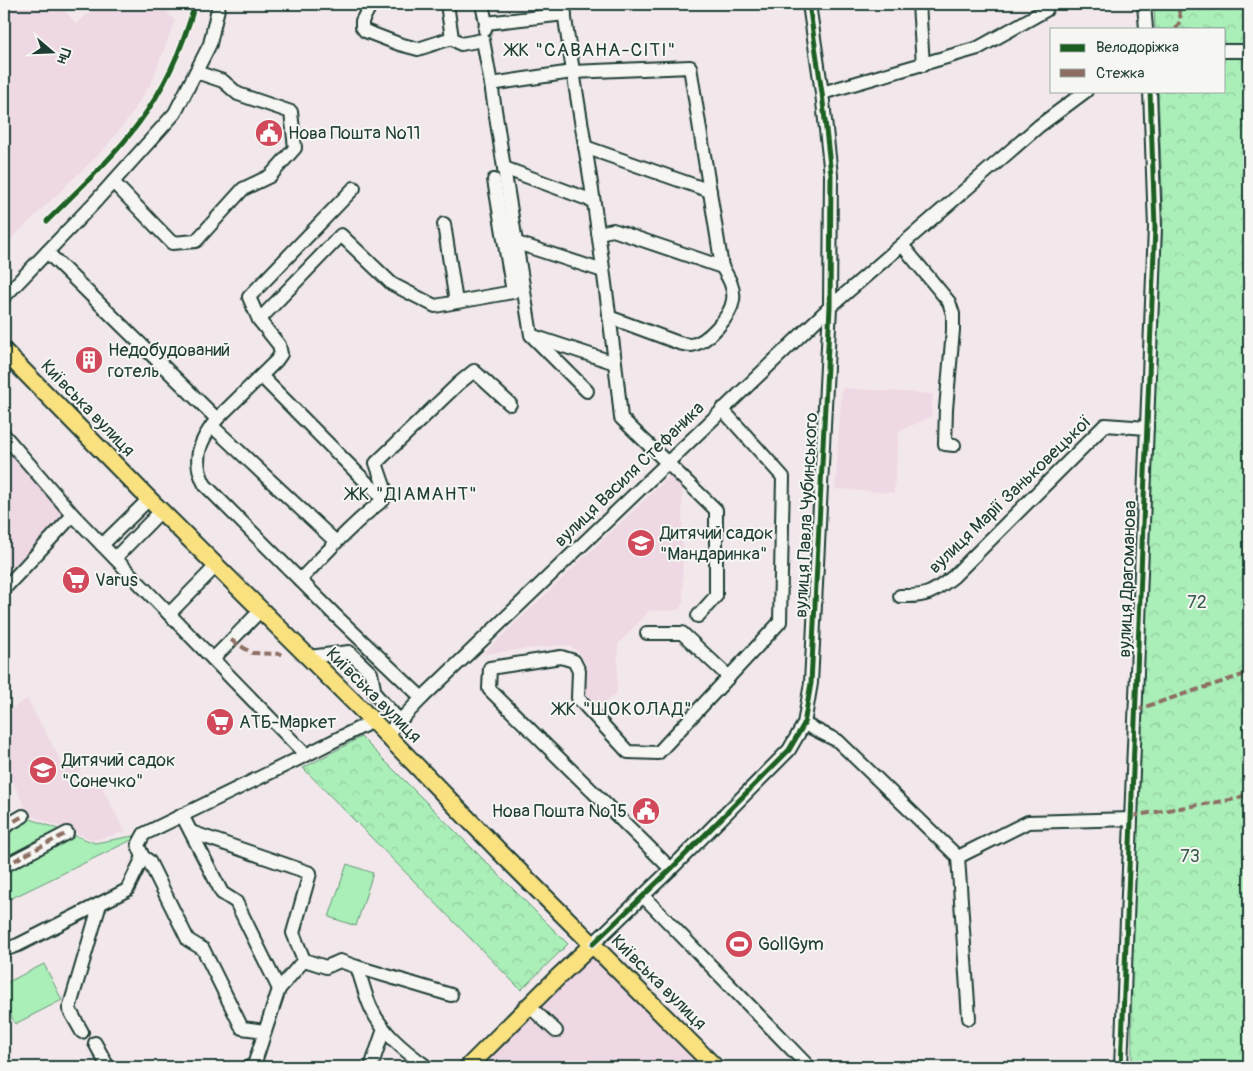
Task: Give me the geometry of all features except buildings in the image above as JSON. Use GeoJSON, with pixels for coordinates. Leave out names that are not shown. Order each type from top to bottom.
{"type":"FeatureCollection","features":[{"type":"Feature","properties":{"kind":"main road","name":"Київська вулиця"},"geometry":{"type":"LineString","coordinates":[[4,351],[715,1067]]}},
{"type":"Feature","properties":{"kind":"main road"},"geometry":{"type":"LineString","coordinates":[[468,1067],[593,944]]}},
{"type":"Feature","properties":{"kind":"street"},"geometry":{"type":"LineString","coordinates":[[4,297],[94,203],[175,113],[210,44],[219,4]]}},
{"type":"Feature","properties":{"kind":"street"},"geometry":{"type":"LineString","coordinates":[[371,4],[362,21],[362,27],[365,31],[418,49],[452,38]]}},
{"type":"Feature","properties":{"kind":"street"},"geometry":{"type":"LineString","coordinates":[[447,4],[452,38],[460,44],[483,40]]}},
{"type":"Feature","properties":{"kind":"street"},"geometry":{"type":"LineString","coordinates":[[482,4],[486,23],[483,40],[531,335],[587,391]]}},
{"type":"Feature","properties":{"kind":"street","name":"вулиця Павла Чубинського"},"geometry":{"type":"LineString","coordinates":[[593,944],[671,869],[789,750],[804,724],[811,683],[830,306],[831,175],[822,93],[809,4]]}},
{"type":"Feature","properties":{"kind":"street"},"geometry":{"type":"LineString","coordinates":[[919,4],[923,65]]}},
{"type":"Feature","properties":{"kind":"street"},"geometry":{"type":"LineString","coordinates":[[1144,4],[1146,28]]}},
{"type":"Feature","properties":{"kind":"street"},"geometry":{"type":"LineString","coordinates":[[486,23],[564,9],[572,72],[598,233],[621,418],[716,510],[716,596],[698,616]]}},
{"type":"Feature","properties":{"kind":"street"},"geometry":{"type":"LineString","coordinates":[[822,93],[978,48],[1046,10]]}},
{"type":"Feature","properties":{"kind":"street"},"geometry":{"type":"LineString","coordinates":[[1226,50],[1249,52]]}},
{"type":"Feature","properties":{"kind":"street"},"geometry":{"type":"LineString","coordinates":[[491,84],[572,72],[690,67],[722,267],[732,289],[733,301],[729,313],[706,337],[697,343],[688,345],[609,317]]}},
{"type":"Feature","properties":{"kind":"street"},"geometry":{"type":"LineString","coordinates":[[113,182],[172,243],[196,241],[243,189],[270,176],[295,148],[291,112],[238,94],[223,81],[196,72]]}},
{"type":"Feature","properties":{"kind":"street","name":"вулиця Василя Стефаника"},"geometry":{"type":"LineString","coordinates":[[386,735],[422,698],[830,306],[1039,126],[1085,92]]}},
{"type":"Feature","properties":{"kind":"street","name":"вулиця Драгоманова"},"geometry":{"type":"LineString","coordinates":[[1121,1067],[1155,227],[1150,92]]}},
{"type":"Feature","properties":{"kind":"street"},"geometry":{"type":"LineString","coordinates":[[584,147],[710,191]]}},
{"type":"Feature","properties":{"kind":"street"},"geometry":{"type":"LineString","coordinates":[[504,168],[593,201]]}},
{"type":"Feature","properties":{"kind":"street"},"geometry":{"type":"LineString","coordinates":[[259,320],[341,235],[392,284],[435,306],[513,292],[494,180]]}},
{"type":"Feature","properties":{"kind":"street"},"geometry":{"type":"LineString","coordinates":[[354,188],[249,297],[259,320],[279,345],[281,354],[214,422],[204,437],[197,463],[205,485],[422,698]]}},
{"type":"Feature","properties":{"kind":"street"},"geometry":{"type":"LineString","coordinates":[[444,224],[456,302]]}},
{"type":"Feature","properties":{"kind":"street"},"geometry":{"type":"LineString","coordinates":[[598,233],[613,230],[722,267]]}},
{"type":"Feature","properties":{"kind":"street"},"geometry":{"type":"LineString","coordinates":[[517,243],[603,271]]}},
{"type":"Feature","properties":{"kind":"street"},"geometry":{"type":"LineString","coordinates":[[902,245],[949,302],[953,314],[945,444],[954,445]]}},
{"type":"Feature","properties":{"kind":"street"},"geometry":{"type":"LineString","coordinates":[[47,252],[214,422],[336,542]]}},
{"type":"Feature","properties":{"kind":"street"},"geometry":{"type":"LineString","coordinates":[[531,335],[615,363]]}},
{"type":"Feature","properties":{"kind":"street"},"geometry":{"type":"LineString","coordinates":[[300,580],[336,542],[383,500],[385,489],[376,463],[458,384],[474,371],[510,404]]}},
{"type":"Feature","properties":{"kind":"street"},"geometry":{"type":"LineString","coordinates":[[261,376],[383,500]]}},
{"type":"Feature","properties":{"kind":"street"},"geometry":{"type":"LineString","coordinates":[[671,869],[489,689],[490,668],[561,657],[574,661],[579,671],[578,698],[628,752],[658,753],[780,622],[783,477],[722,409]]}},
{"type":"Feature","properties":{"kind":"street","name":"вулиця Марії Заньковецької"},"geometry":{"type":"LineString","coordinates":[[900,596],[916,597],[932,593],[953,577],[1105,425],[1146,428]]}},
{"type":"Feature","properties":{"kind":"street"},"geometry":{"type":"LineString","coordinates":[[4,435],[73,514],[306,755]]}},
{"type":"Feature","properties":{"kind":"street"},"geometry":{"type":"LineString","coordinates":[[102,544],[149,499]]}},
{"type":"Feature","properties":{"kind":"street"},"geometry":{"type":"LineString","coordinates":[[115,558],[161,511]]}},
{"type":"Feature","properties":{"kind":"street"},"geometry":{"type":"LineString","coordinates":[[4,590],[73,514]]}},
{"type":"Feature","properties":{"kind":"street"},"geometry":{"type":"LineString","coordinates":[[169,614],[216,566]]}},
{"type":"Feature","properties":{"kind":"street"},"geometry":{"type":"LineString","coordinates":[[213,659],[261,610]]}},
{"type":"Feature","properties":{"kind":"street"},"geometry":{"type":"LineString","coordinates":[[647,633],[682,633],[729,677]]}},
{"type":"Feature","properties":{"kind":"street"},"geometry":{"type":"LineString","coordinates":[[309,658],[349,652],[371,673],[375,694],[400,721]]}},
{"type":"Feature","properties":{"kind":"street"},"geometry":{"type":"LineString","coordinates":[[265,1032],[242,1028],[203,949],[188,940],[149,861],[142,857],[138,846],[144,834],[372,721]]}},
{"type":"Feature","properties":{"kind":"street"},"geometry":{"type":"LineString","coordinates":[[804,724],[838,741],[958,858],[970,1018]]}},
{"type":"Feature","properties":{"kind":"street"},"geometry":{"type":"LineString","coordinates":[[182,815],[222,893],[236,902],[279,989]]}},
{"type":"Feature","properties":{"kind":"street"},"geometry":{"type":"LineString","coordinates":[[4,827],[23,816]]}},
{"type":"Feature","properties":{"kind":"street"},"geometry":{"type":"LineString","coordinates":[[958,858],[1028,822],[1131,819]]}},
{"type":"Feature","properties":{"kind":"street"},"geometry":{"type":"LineString","coordinates":[[191,832],[310,873],[293,933],[304,960]]}},
{"type":"Feature","properties":{"kind":"street"},"geometry":{"type":"LineString","coordinates":[[4,866],[67,833]]}},
{"type":"Feature","properties":{"kind":"street"},"geometry":{"type":"LineString","coordinates":[[4,950],[18,945],[127,890],[142,857]]}},
{"type":"Feature","properties":{"kind":"street"},"geometry":{"type":"LineString","coordinates":[[643,896],[809,1067]]}},
{"type":"Feature","properties":{"kind":"street"},"geometry":{"type":"LineString","coordinates":[[82,1032],[69,1009],[100,904]]}},
{"type":"Feature","properties":{"kind":"street"},"geometry":{"type":"LineString","coordinates":[[304,960],[326,967],[340,961],[451,995]]}},
{"type":"Feature","properties":{"kind":"street"},"geometry":{"type":"LineString","coordinates":[[249,1067],[254,1064],[279,989],[304,960]]}},
{"type":"Feature","properties":{"kind":"street"},"geometry":{"type":"LineString","coordinates":[[357,967],[372,1009],[384,1028],[398,1044],[427,1067]]}},
{"type":"Feature","properties":{"kind":"street"},"geometry":{"type":"LineString","coordinates":[[529,1006],[556,1031]]}},
{"type":"Feature","properties":{"kind":"street"},"geometry":{"type":"LineString","coordinates":[[371,1067],[384,1028]]}},
{"type":"Feature","properties":{"kind":"street"},"geometry":{"type":"LineString","coordinates":[[95,1043],[108,1067]]}},
{"type":"Feature","properties":{"kind":"shaded area"},"geometry":{"type":"Polygon","coordinates":[[[4,4],[60,4],[76,24],[100,4],[161,4],[175,21],[151,83],[129,118],[105,148],[4,246],[4,4]]]}},
{"type":"Feature","properties":{"kind":"shaded area"},"geometry":{"type":"Polygon","coordinates":[[[842,388],[933,394],[931,417],[899,431],[894,493],[835,489],[842,388]]]}},
{"type":"Feature","properties":{"kind":"shaded area"},"geometry":{"type":"Polygon","coordinates":[[[4,449],[64,514],[4,576],[4,449]]]}},
{"type":"Feature","properties":{"kind":"shaded area","name":"Дитячий садок \"Мандаринка\""},"geometry":{"type":"Polygon","coordinates":[[[672,474],[682,482],[683,603],[679,610],[649,611],[618,644],[617,693],[599,708],[585,692],[587,665],[580,654],[572,647],[563,645],[483,654],[672,474]]]}},
{"type":"Feature","properties":{"kind":"shaded area","name":"Дитячий садок \"Сонечко\""},"geometry":{"type":"Polygon","coordinates":[[[27,699],[64,766],[73,760],[76,766],[81,768],[79,772],[81,777],[85,779],[84,783],[87,789],[107,779],[103,790],[125,832],[94,840],[29,815],[4,764],[4,713],[27,699]]]}},
{"type":"Feature","properties":{"kind":"shaded area"},"geometry":{"type":"Polygon","coordinates":[[[593,944],[715,1067],[468,1067],[593,944]]]}},
{"type":"Feature","properties":{"kind":"green space"},"geometry":{"type":"Polygon","coordinates":[[[1154,4],[1249,4],[1249,1067],[1132,1067],[1131,862],[1163,217],[1158,92],[1226,92],[1226,28],[1155,28],[1154,4]]]}},
{"type":"Feature","properties":{"kind":"green space"},"geometry":{"type":"Polygon","coordinates":[[[361,737],[568,944],[521,990],[303,768],[361,737]]]}},
{"type":"Feature","properties":{"kind":"green space"},"geometry":{"type":"Polygon","coordinates":[[[23,816],[95,843],[144,834],[4,902],[4,827],[23,816]]]}},
{"type":"Feature","properties":{"kind":"green space"},"geometry":{"type":"Polygon","coordinates":[[[347,864],[373,873],[356,926],[329,917],[347,864]]]}},
{"type":"Feature","properties":{"kind":"green space"},"geometry":{"type":"Polygon","coordinates":[[[44,964],[62,1000],[15,1024],[4,1001],[4,984],[44,964]]]}},
{"type":"Feature","properties":{"kind":"marked path"},"geometry":{"type":"LineString","coordinates":[[1176,28],[1181,19],[1177,4]]}},
{"type":"Feature","properties":{"kind":"marked path"},"geometry":{"type":"LineString","coordinates":[[231,640],[252,653],[282,654]]}},
{"type":"Feature","properties":{"kind":"marked path"},"geometry":{"type":"LineString","coordinates":[[1135,710],[1249,673]]}},
{"type":"Feature","properties":{"kind":"marked path"},"geometry":{"type":"LineString","coordinates":[[1131,816],[1236,799],[1249,793]]}},
{"type":"Feature","properties":{"kind":"marked path"},"geometry":{"type":"LineString","coordinates":[[4,827],[23,816]]}},
{"type":"Feature","properties":{"kind":"marked path"},"geometry":{"type":"LineString","coordinates":[[4,866],[67,833]]}},
{"type":"Feature","properties":{"kind":"cycle path"},"geometry":{"type":"LineString","coordinates":[[47,221],[106,162],[148,110],[172,67],[185,36],[195,4]]}},
{"type":"Feature","properties":{"kind":"cycle path"},"geometry":{"type":"LineString","coordinates":[[593,944],[671,869],[789,750],[804,724],[811,683],[830,307],[831,175],[822,93],[809,4]]}},
{"type":"Feature","properties":{"kind":"cycle path"},"geometry":{"type":"LineString","coordinates":[[1121,1067],[1155,227],[1150,92]]}},
{"type":"Feature","properties":{"kind":"place","name":"Нова Пошта №11"},"geometry":{"type":"Point","coordinates":[269,133]}},
{"type":"Feature","properties":{"kind":"place","name":"Недобудований готель"},"geometry":{"type":"Point","coordinates":[89,360]}},
{"type":"Feature","properties":{"kind":"place","name":"Дитячий садок \"Мандаринка\""},"geometry":{"type":"Point","coordinates":[641,543]}},
{"type":"Feature","properties":{"kind":"place","name":"Varus"},"geometry":{"type":"Point","coordinates":[76,580]}},
{"type":"Feature","properties":{"kind":"place","name":"АТБ-Маркет"},"geometry":{"type":"Point","coordinates":[220,722]}},
{"type":"Feature","properties":{"kind":"place","name":"Дитячий садок \"Сонечко\""},"geometry":{"type":"Point","coordinates":[43,770]}},
{"type":"Feature","properties":{"kind":"place","name":"Нова Пошта №15"},"geometry":{"type":"Point","coordinates":[646,811]}},
{"type":"Feature","properties":{"kind":"place","name":"GollGym"},"geometry":{"type":"Point","coordinates":[739,944]}},
{"type":"Feature","properties":{"kind":"district","name":"ЖК \"САВАНА-СІТІ\""},"geometry":{"type":"Point","coordinates":[591,49]}},
{"type":"Feature","properties":{"kind":"district","name":"ЖК \"ДІАМАНТ\""},"geometry":{"type":"Point","coordinates":[412,493]}},
{"type":"Feature","properties":{"kind":"district","name":"ЖК \"ШОКОЛАД\""},"geometry":{"type":"Point","coordinates":[623,708]}},
{"type":"Feature","properties":{"kind":"park label","name":"72"},"geometry":{"type":"Point","coordinates":[1197,602]}},
{"type":"Feature","properties":{"kind":"park label","name":"73"},"geometry":{"type":"Point","coordinates":[1190,856]}}]}
